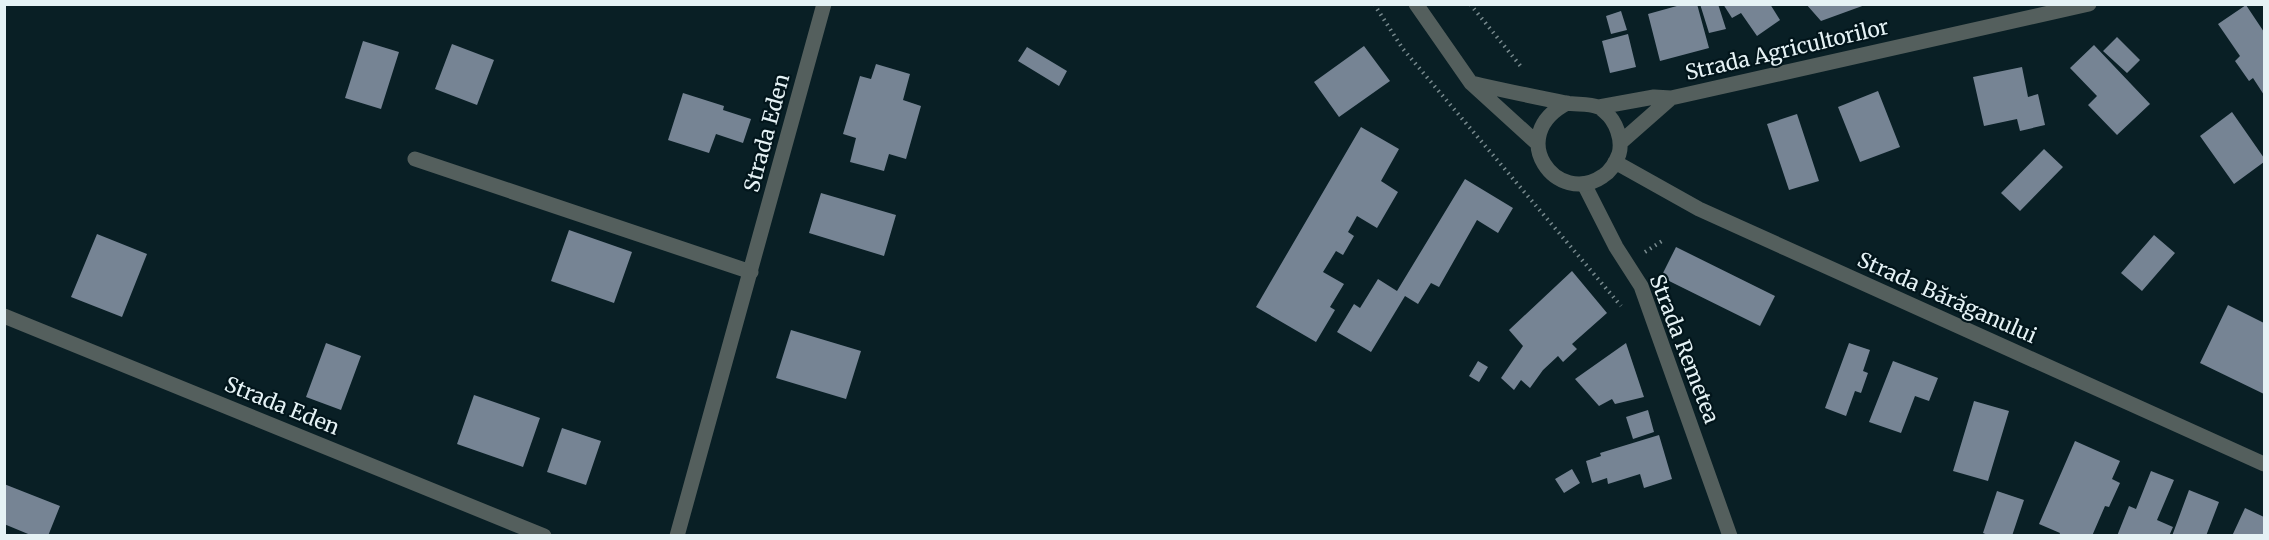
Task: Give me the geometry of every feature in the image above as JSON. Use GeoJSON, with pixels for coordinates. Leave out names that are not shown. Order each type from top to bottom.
{"type":"FeatureCollection","features":[{"type":"Feature","properties":{"kind":"street","name":"Strada Eden"},"geometry":{"type":"LineString","coordinates":[[677,536],[824,4]]}},
{"type":"Feature","properties":{"kind":"street"},"geometry":{"type":"LineString","coordinates":[[1416,4],[1471,83],[1538,144]]}},
{"type":"Feature","properties":{"kind":"street","name":"Strada Agricultorilor"},"geometry":{"type":"LineString","coordinates":[[1599,107],[1654,97],[1671,98],[2089,4]]}},
{"type":"Feature","properties":{"kind":"street"},"geometry":{"type":"LineString","coordinates":[[1471,83],[1567,103],[1599,107],[1611,117],[1621,142],[1616,162],[1608,173],[1584,184],[1570,183],[1552,174],[1541,158],[1538,144],[1540,131],[1546,119],[1567,103]]}},
{"type":"Feature","properties":{"kind":"street","name":"Strada Agricultorilor"},"geometry":{"type":"LineString","coordinates":[[1621,142],[1671,98]]}},
{"type":"Feature","properties":{"kind":"street"},"geometry":{"type":"LineString","coordinates":[[415,159],[751,272]]}},
{"type":"Feature","properties":{"kind":"street","name":"Strada Bărăganului"},"geometry":{"type":"LineString","coordinates":[[1616,162],[1700,209],[2265,465]]}},
{"type":"Feature","properties":{"kind":"street","name":"Strada Remetea"},"geometry":{"type":"LineString","coordinates":[[1584,184],[1616,247],[1641,286],[1730,536]]}},
{"type":"Feature","properties":{"kind":"street","name":"Strada Eden"},"geometry":{"type":"LineString","coordinates":[[4,316],[544,536]]}},
{"type":"Feature","properties":{"kind":"path"},"geometry":{"type":"LineString","coordinates":[[1374,4],[1403,49],[1488,152],[1600,280]]}},
{"type":"Feature","properties":{"kind":"path"},"geometry":{"type":"LineString","coordinates":[[1470,4],[1526,71]]}},
{"type":"Feature","properties":{"kind":"path"},"geometry":{"type":"LineString","coordinates":[[1642,254],[1662,242]]}},
{"type":"Feature","properties":{"kind":"building"},"geometry":{"type":"Polygon","coordinates":[[[1684,4],[1697,4],[1709,48],[1660,61],[1648,14],[1684,4]]]}},
{"type":"Feature","properties":{"kind":"building"},"geometry":{"type":"Polygon","coordinates":[[[1700,4],[1718,4],[1726,29],[1709,33],[1700,4]]]}},
{"type":"Feature","properties":{"kind":"building"},"geometry":{"type":"Polygon","coordinates":[[[1723,4],[1770,4],[1780,20],[1757,36],[1741,13],[1732,18],[1723,4]]]}},
{"type":"Feature","properties":{"kind":"building"},"geometry":{"type":"Polygon","coordinates":[[[1806,4],[1865,4],[1865,5],[1821,21],[1806,4]]]}},
{"type":"Feature","properties":{"kind":"building"},"geometry":{"type":"Polygon","coordinates":[[[2246,5],[2264,32],[2264,95],[2253,78],[2249,81],[2235,61],[2240,56],[2218,24],[2246,5]]]}},
{"type":"Feature","properties":{"kind":"building"},"geometry":{"type":"Polygon","coordinates":[[[1621,11],[1627,30],[1611,34],[1606,16],[1621,11]]]}},
{"type":"Feature","properties":{"kind":"building"},"geometry":{"type":"Polygon","coordinates":[[[1628,34],[1636,67],[1610,73],[1602,41],[1628,34]]]}},
{"type":"Feature","properties":{"kind":"building"},"geometry":{"type":"Polygon","coordinates":[[[2117,37],[2140,60],[2127,73],[2103,51],[2117,37]]]}},
{"type":"Feature","properties":{"kind":"building"},"geometry":{"type":"Polygon","coordinates":[[[363,41],[399,52],[381,109],[345,98],[363,41]]]}},
{"type":"Feature","properties":{"kind":"building"},"geometry":{"type":"Polygon","coordinates":[[[452,44],[494,60],[477,105],[435,89],[452,44]]]}},
{"type":"Feature","properties":{"kind":"building"},"geometry":{"type":"Polygon","coordinates":[[[2094,45],[2150,104],[2117,135],[2088,105],[2097,96],[2070,68],[2094,45]]]}},
{"type":"Feature","properties":{"kind":"building"},"geometry":{"type":"Polygon","coordinates":[[[1364,46],[1390,81],[1339,117],[1314,82],[1364,46]]]}},
{"type":"Feature","properties":{"kind":"building"},"geometry":{"type":"Polygon","coordinates":[[[1027,47],[1067,71],[1059,86],[1018,61],[1027,47]]]}},
{"type":"Feature","properties":{"kind":"building"},"geometry":{"type":"Polygon","coordinates":[[[876,64],[910,74],[903,100],[921,106],[906,159],[889,154],[884,171],[850,162],[856,138],[843,134],[860,76],[871,79],[876,64]]]}},
{"type":"Feature","properties":{"kind":"building"},"geometry":{"type":"Polygon","coordinates":[[[2022,67],[2028,97],[2038,94],[2045,125],[2020,131],[2017,119],[1984,126],[1973,77],[2022,67]]]}},
{"type":"Feature","properties":{"kind":"building"},"geometry":{"type":"Polygon","coordinates":[[[1878,91],[1900,147],[1860,162],[1838,107],[1878,91]]]}},
{"type":"Feature","properties":{"kind":"building"},"geometry":{"type":"Polygon","coordinates":[[[683,93],[724,106],[723,110],[751,119],[743,143],[716,134],[709,153],[668,140],[683,93]]]}},
{"type":"Feature","properties":{"kind":"building"},"geometry":{"type":"Polygon","coordinates":[[[2232,112],[2264,158],[2264,162],[2234,184],[2200,136],[2232,112]]]}},
{"type":"Feature","properties":{"kind":"building"},"geometry":{"type":"Polygon","coordinates":[[[1797,114],[1819,181],[1789,190],[1767,124],[1797,114]]]}},
{"type":"Feature","properties":{"kind":"building"},"geometry":{"type":"Polygon","coordinates":[[[1361,127],[1399,149],[1381,181],[1398,192],[1377,228],[1357,216],[1348,232],[1354,236],[1343,255],[1336,251],[1323,272],[1344,284],[1330,307],[1335,310],[1316,342],[1256,307],[1361,127]]]}},
{"type":"Feature","properties":{"kind":"building"},"geometry":{"type":"Polygon","coordinates":[[[2044,149],[2063,167],[2020,211],[2001,193],[2044,149]]]}},
{"type":"Feature","properties":{"kind":"building"},"geometry":{"type":"Polygon","coordinates":[[[1465,179],[1513,208],[1498,233],[1477,220],[1439,287],[1431,283],[1418,304],[1405,296],[1371,352],[1337,332],[1354,304],[1360,308],[1378,279],[1397,291],[1465,179]]]}},
{"type":"Feature","properties":{"kind":"building"},"geometry":{"type":"Polygon","coordinates":[[[821,193],[896,215],[884,256],[809,233],[821,193]]]}},
{"type":"Feature","properties":{"kind":"building"},"geometry":{"type":"Polygon","coordinates":[[[569,230],[632,252],[614,303],[551,281],[569,230]]]}},
{"type":"Feature","properties":{"kind":"building"},"geometry":{"type":"Polygon","coordinates":[[[97,234],[147,254],[122,317],[71,297],[97,234]]]}},
{"type":"Feature","properties":{"kind":"building"},"geometry":{"type":"Polygon","coordinates":[[[2154,235],[2175,253],[2142,291],[2121,273],[2154,235]]]}},
{"type":"Feature","properties":{"kind":"building"},"geometry":{"type":"Polygon","coordinates":[[[1676,247],[1775,296],[1760,326],[1661,277],[1676,247]]]}},
{"type":"Feature","properties":{"kind":"building"},"geometry":{"type":"Polygon","coordinates":[[[1572,271],[1607,313],[1572,344],[1577,349],[1563,362],[1558,356],[1543,370],[1530,388],[1521,380],[1514,390],[1501,378],[1523,346],[1509,330],[1572,271]]]}},
{"type":"Feature","properties":{"kind":"building"},"geometry":{"type":"Polygon","coordinates":[[[2228,305],[2264,323],[2264,394],[2200,363],[2228,305]]]}},
{"type":"Feature","properties":{"kind":"building"},"geometry":{"type":"Polygon","coordinates":[[[791,330],[861,351],[846,399],[776,378],[791,330]]]}},
{"type":"Feature","properties":{"kind":"building"},"geometry":{"type":"Polygon","coordinates":[[[326,343],[361,356],[341,410],[306,397],[326,343]]]}},
{"type":"Feature","properties":{"kind":"building"},"geometry":{"type":"Polygon","coordinates":[[[1626,343],[1644,397],[1615,404],[1612,399],[1599,406],[1575,379],[1626,343]]]}},
{"type":"Feature","properties":{"kind":"building"},"geometry":{"type":"Polygon","coordinates":[[[1849,343],[1870,350],[1863,371],[1868,373],[1861,393],[1855,391],[1846,416],[1825,408],[1849,343]]]}},
{"type":"Feature","properties":{"kind":"building"},"geometry":{"type":"Polygon","coordinates":[[[1478,361],[1488,367],[1479,382],[1469,376],[1478,361]]]}},
{"type":"Feature","properties":{"kind":"building"},"geometry":{"type":"Polygon","coordinates":[[[1893,361],[1938,378],[1929,401],[1915,396],[1901,433],[1869,422],[1893,361]]]}},
{"type":"Feature","properties":{"kind":"building"},"geometry":{"type":"Polygon","coordinates":[[[474,395],[540,418],[523,467],[457,444],[474,395]]]}},
{"type":"Feature","properties":{"kind":"building"},"geometry":{"type":"Polygon","coordinates":[[[1974,401],[2009,411],[1988,481],[1953,471],[1974,401]]]}},
{"type":"Feature","properties":{"kind":"building"},"geometry":{"type":"Polygon","coordinates":[[[1648,410],[1654,432],[1633,439],[1626,417],[1648,410]]]}},
{"type":"Feature","properties":{"kind":"building"},"geometry":{"type":"Polygon","coordinates":[[[562,428],[601,441],[586,485],[547,472],[562,428]]]}},
{"type":"Feature","properties":{"kind":"building"},"geometry":{"type":"Polygon","coordinates":[[[1659,435],[1672,479],[1644,488],[1640,474],[1608,484],[1607,478],[1592,483],[1586,461],[1601,456],[1600,453],[1659,435]]]}},
{"type":"Feature","properties":{"kind":"building"},"geometry":{"type":"Polygon","coordinates":[[[2075,441],[2120,461],[2112,479],[2120,483],[2109,507],[2105,506],[2092,536],[2059,536],[2060,533],[2039,524],[2075,441]]]}},
{"type":"Feature","properties":{"kind":"building"},"geometry":{"type":"Polygon","coordinates":[[[1572,469],[1580,483],[1564,493],[1555,479],[1572,469]]]}},
{"type":"Feature","properties":{"kind":"building"},"geometry":{"type":"Polygon","coordinates":[[[2151,471],[2174,480],[2157,520],[2173,527],[2169,536],[2117,536],[2129,506],[2136,509],[2151,471]]]}},
{"type":"Feature","properties":{"kind":"building"},"geometry":{"type":"Polygon","coordinates":[[[4,484],[60,506],[48,536],[33,536],[4,524],[4,484]]]}},
{"type":"Feature","properties":{"kind":"building"},"geometry":{"type":"Polygon","coordinates":[[[2189,490],[2219,502],[2206,536],[2172,536],[2189,490]]]}},
{"type":"Feature","properties":{"kind":"building"},"geometry":{"type":"Polygon","coordinates":[[[1997,491],[2024,500],[2012,536],[1990,536],[1983,533],[1997,491]]]}},
{"type":"Feature","properties":{"kind":"building"},"geometry":{"type":"Polygon","coordinates":[[[2245,508],[2264,517],[2264,536],[2232,536],[2245,508]]]}}]}
